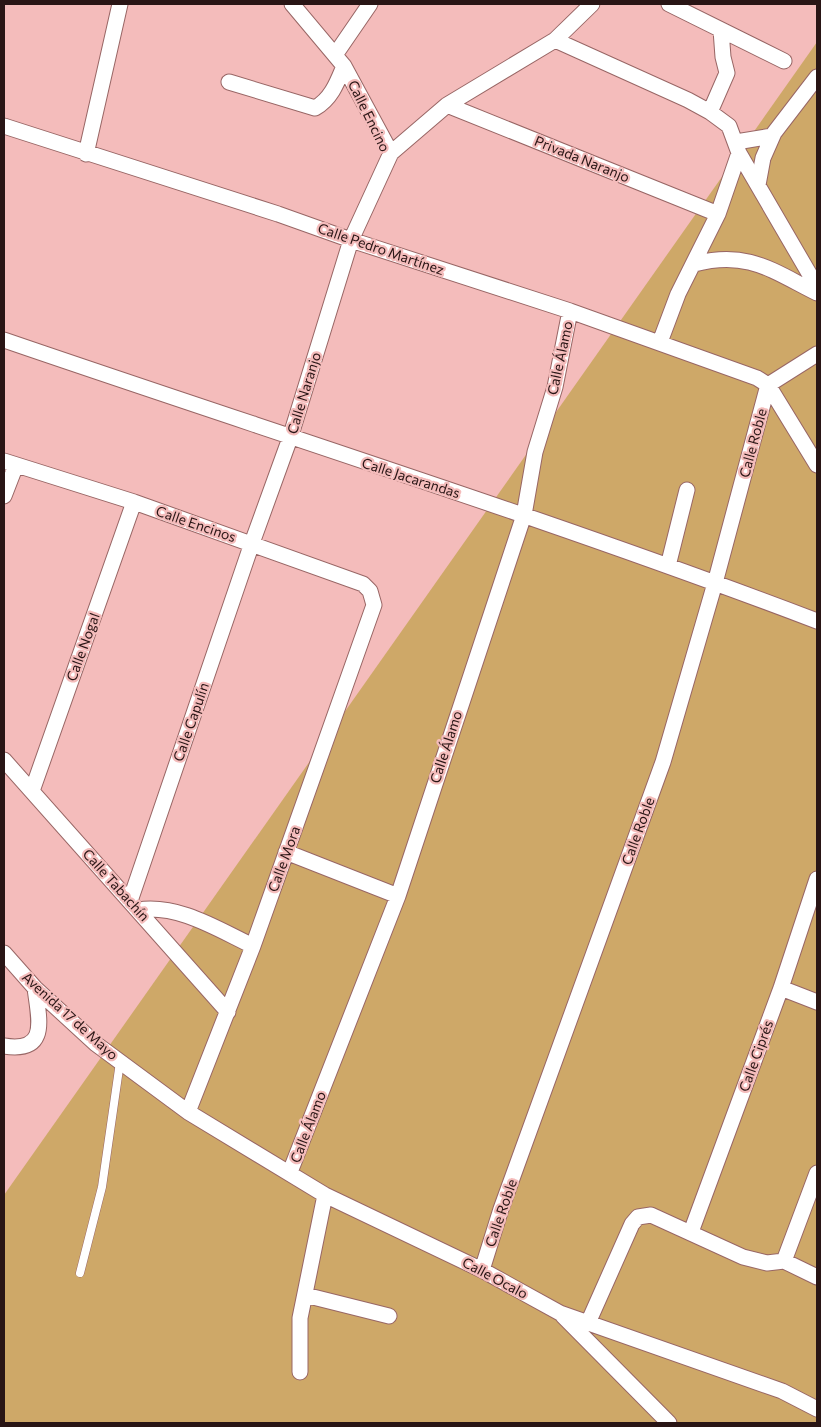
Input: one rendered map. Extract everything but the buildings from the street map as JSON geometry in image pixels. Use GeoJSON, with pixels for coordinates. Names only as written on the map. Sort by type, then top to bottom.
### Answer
{"type":"FeatureCollection","features":[{"type":"Feature","properties":{"kind":"street"},"geometry":{"type":"LineString","coordinates":[[86,154],[120,4]]}},
{"type":"Feature","properties":{"kind":"street","name":"Calle Encino"},"geometry":{"type":"LineString","coordinates":[[292,4],[339,61],[391,153],[351,240]]}},
{"type":"Feature","properties":{"kind":"street"},"geometry":{"type":"LineString","coordinates":[[229,82],[315,108],[325,101],[334,89],[339,61],[370,4]]}},
{"type":"Feature","properties":{"kind":"street"},"geometry":{"type":"LineString","coordinates":[[391,153],[447,105],[555,40],[592,4]]}},
{"type":"Feature","properties":{"kind":"street"},"geometry":{"type":"LineString","coordinates":[[669,4],[784,61]]}},
{"type":"Feature","properties":{"kind":"street"},"geometry":{"type":"LineString","coordinates":[[710,112],[727,73],[723,57],[722,30]]}},
{"type":"Feature","properties":{"kind":"street"},"geometry":{"type":"LineString","coordinates":[[555,40],[710,112],[729,126],[758,185],[817,287]]}},
{"type":"Feature","properties":{"kind":"street"},"geometry":{"type":"LineString","coordinates":[[758,185],[763,158],[772,136],[817,77]]}},
{"type":"Feature","properties":{"kind":"street","name":"Privada Naranjo"},"geometry":{"type":"LineString","coordinates":[[447,105],[718,214]]}},
{"type":"Feature","properties":{"kind":"street","name":"Calle Pedro Martínez"},"geometry":{"type":"LineString","coordinates":[[4,126],[570,311],[660,342],[762,381]]}},
{"type":"Feature","properties":{"kind":"street"},"geometry":{"type":"LineString","coordinates":[[738,147],[772,136]]}},
{"type":"Feature","properties":{"kind":"street"},"geometry":{"type":"LineString","coordinates":[[660,342],[678,294],[718,214],[738,147]]}},
{"type":"Feature","properties":{"kind":"street","name":"Calle Naranjo"},"geometry":{"type":"LineString","coordinates":[[252,543],[290,438],[351,240]]}},
{"type":"Feature","properties":{"kind":"street"},"geometry":{"type":"LineString","coordinates":[[694,264],[716,258],[750,260],[817,294]]}},
{"type":"Feature","properties":{"kind":"street","name":"Calle Álamo"},"geometry":{"type":"LineString","coordinates":[[290,1172],[398,896],[524,515],[535,452],[555,387],[570,311]]}},
{"type":"Feature","properties":{"kind":"street","name":"Calle Jacarandas"},"geometry":{"type":"LineString","coordinates":[[4,340],[290,438],[524,515],[817,620]]}},
{"type":"Feature","properties":{"kind":"street"},"geometry":{"type":"LineString","coordinates":[[817,354],[762,381],[817,465]]}},
{"type":"Feature","properties":{"kind":"street","name":"Calle Roble"},"geometry":{"type":"LineString","coordinates":[[482,1270],[501,1209],[663,762],[715,583],[762,381]]}},
{"type":"Feature","properties":{"kind":"street"},"geometry":{"type":"LineString","coordinates":[[4,496],[10,463]]}},
{"type":"Feature","properties":{"kind":"street","name":"Calle Encinos"},"geometry":{"type":"LineString","coordinates":[[10,463],[134,502],[362,584],[370,591],[374,605]]}},
{"type":"Feature","properties":{"kind":"street"},"geometry":{"type":"LineString","coordinates":[[668,566],[687,490]]}},
{"type":"Feature","properties":{"kind":"street","name":"Calle Nogal"},"geometry":{"type":"LineString","coordinates":[[32,791],[134,502]]}},
{"type":"Feature","properties":{"kind":"street","name":"Calle Capulín"},"geometry":{"type":"LineString","coordinates":[[134,905],[252,543]]}},
{"type":"Feature","properties":{"kind":"street","name":"Calle Mora"},"geometry":{"type":"LineString","coordinates":[[188,1112],[253,946],[374,605]]}},
{"type":"Feature","properties":{"kind":"street","name":"Calle Tabachín"},"geometry":{"type":"LineString","coordinates":[[4,760],[228,1012]]}},
{"type":"Feature","properties":{"kind":"street"},"geometry":{"type":"LineString","coordinates":[[286,852],[398,896]]}},
{"type":"Feature","properties":{"kind":"street","name":"Calle Ciprés"},"geometry":{"type":"LineString","coordinates":[[691,1232],[781,988],[817,879]]}},
{"type":"Feature","properties":{"kind":"street"},"geometry":{"type":"LineString","coordinates":[[134,905],[177,911],[253,946]]}},
{"type":"Feature","properties":{"kind":"street","name":"Avenida 17 de Mayo"},"geometry":{"type":"LineString","coordinates":[[4,953],[35,988],[96,1044],[188,1112]]}},
{"type":"Feature","properties":{"kind":"street"},"geometry":{"type":"LineString","coordinates":[[4,971],[22,974]]}},
{"type":"Feature","properties":{"kind":"street"},"geometry":{"type":"LineString","coordinates":[[4,1046],[28,1047],[37,1039],[39,1030],[35,988]]}},
{"type":"Feature","properties":{"kind":"street"},"geometry":{"type":"LineString","coordinates":[[781,988],[817,1002]]}},
{"type":"Feature","properties":{"kind":"street","name":"Calle Ocalo"},"geometry":{"type":"LineString","coordinates":[[188,1112],[290,1172],[325,1195],[482,1270],[560,1313],[782,1391],[817,1409]]}},
{"type":"Feature","properties":{"kind":"street"},"geometry":{"type":"LineString","coordinates":[[784,1261],[817,1174]]}},
{"type":"Feature","properties":{"kind":"street"},"geometry":{"type":"LineString","coordinates":[[300,1372],[299,1332],[325,1195]]}},
{"type":"Feature","properties":{"kind":"street"},"geometry":{"type":"LineString","coordinates":[[588,1323],[632,1224],[638,1217],[651,1215],[743,1257],[767,1263],[784,1261],[817,1278]]}},
{"type":"Feature","properties":{"kind":"street"},"geometry":{"type":"LineString","coordinates":[[305,1295],[388,1316]]}},
{"type":"Feature","properties":{"kind":"street"},"geometry":{"type":"LineString","coordinates":[[560,1313],[669,1423]]}},
{"type":"Feature","properties":{"kind":"lane"},"geometry":{"type":"LineString","coordinates":[[80,1273],[102,1187],[120,1062]]}},
{"type":"Feature","properties":{"kind":"shaded area"},"geometry":{"type":"Polygon","coordinates":[[[817,42],[817,1423],[4,1423],[4,1195],[817,42]]]}}]}
